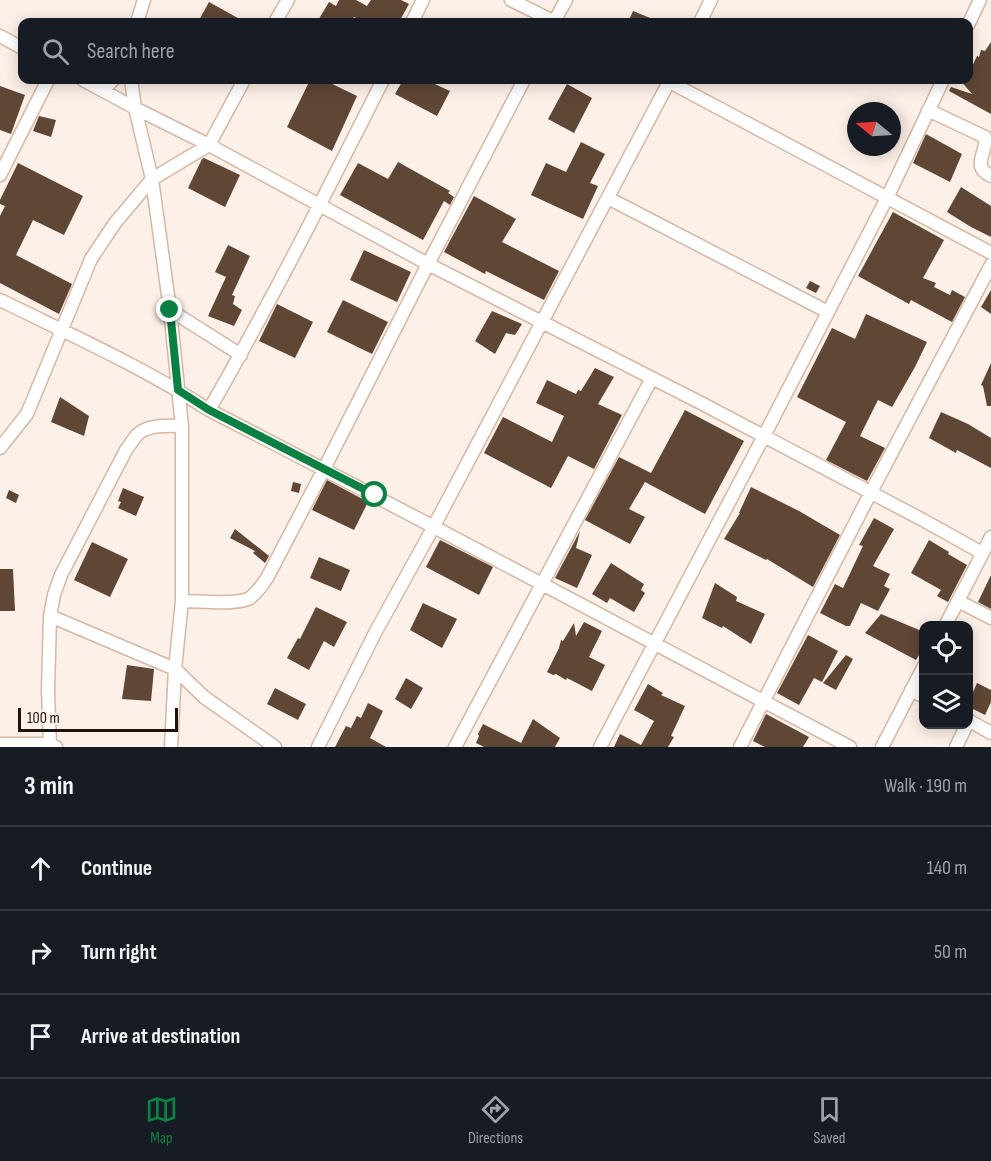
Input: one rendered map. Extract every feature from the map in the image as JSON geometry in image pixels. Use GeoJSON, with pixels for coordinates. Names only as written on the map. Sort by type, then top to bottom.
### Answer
{"type":"FeatureCollection","features":[{"type":"Feature","properties":{"kind":"street"},"geometry":{"type":"LineString","coordinates":[[277,18],[288,0]]}},
{"type":"Feature","properties":{"kind":"street"},"geometry":{"type":"LineString","coordinates":[[414,18],[423,0]]}},
{"type":"Feature","properties":{"kind":"street"},"geometry":{"type":"LineString","coordinates":[[511,0],[546,18]]}},
{"type":"Feature","properties":{"kind":"street"},"geometry":{"type":"LineString","coordinates":[[556,18],[566,0]]}},
{"type":"Feature","properties":{"kind":"street"},"geometry":{"type":"LineString","coordinates":[[702,18],[711,0]]}},
{"type":"Feature","properties":{"kind":"street"},"geometry":{"type":"LineString","coordinates":[[972,18],[980,0]]}},
{"type":"Feature","properties":{"kind":"street"},"geometry":{"type":"LineString","coordinates":[[137,18],[139,1]]}},
{"type":"Feature","properties":{"kind":"street"},"geometry":{"type":"LineString","coordinates":[[0,36],[18,46]]}},
{"type":"Feature","properties":{"kind":"street"},"geometry":{"type":"LineString","coordinates":[[0,175],[46,84]]}},
{"type":"Feature","properties":{"kind":"street"},"geometry":{"type":"LineString","coordinates":[[91,84],[428,264],[764,436],[982,553]]}},
{"type":"Feature","properties":{"kind":"street"},"geometry":{"type":"LineString","coordinates":[[103,90],[109,84]]}},
{"type":"Feature","properties":{"kind":"street"},"geometry":{"type":"LineString","coordinates":[[132,84],[152,179],[170,310],[182,426],[182,601],[175,669],[171,747]]}},
{"type":"Feature","properties":{"kind":"street"},"geometry":{"type":"LineString","coordinates":[[0,448],[27,414],[91,259],[115,223],[152,179],[209,145],[242,84]]}},
{"type":"Feature","properties":{"kind":"street"},"geometry":{"type":"LineString","coordinates":[[209,410],[241,355],[381,84]]}},
{"type":"Feature","properties":{"kind":"street"},"geometry":{"type":"LineString","coordinates":[[182,601],[232,602],[248,599],[267,578],[522,84]]}},
{"type":"Feature","properties":{"kind":"street"},"geometry":{"type":"LineString","coordinates":[[318,747],[375,633],[434,526],[667,84]]}},
{"type":"Feature","properties":{"kind":"street"},"geometry":{"type":"LineString","coordinates":[[676,84],[991,253]]}},
{"type":"Feature","properties":{"kind":"street"},"geometry":{"type":"LineString","coordinates":[[600,747],[887,198],[941,84]]}},
{"type":"Feature","properties":{"kind":"street"},"geometry":{"type":"LineString","coordinates":[[928,110],[985,137],[986,142],[980,163],[985,174],[991,176]]}},
{"type":"Feature","properties":{"kind":"street"},"geometry":{"type":"LineString","coordinates":[[608,198],[828,312]]}},
{"type":"Feature","properties":{"kind":"street"},"geometry":{"type":"LineString","coordinates":[[740,747],[991,265]]}},
{"type":"Feature","properties":{"kind":"street"},"geometry":{"type":"LineString","coordinates":[[0,300],[112,354],[178,390],[209,410],[434,526],[654,645],[850,747]]}},
{"type":"Feature","properties":{"kind":"street"},"geometry":{"type":"LineString","coordinates":[[170,310],[241,355]]}},
{"type":"Feature","properties":{"kind":"street"},"geometry":{"type":"LineString","coordinates":[[455,747],[652,378]]}},
{"type":"Feature","properties":{"kind":"street"},"geometry":{"type":"LineString","coordinates":[[0,744],[52,746],[48,690],[50,616],[61,575],[126,450],[139,433],[159,426],[182,426]]}},
{"type":"Feature","properties":{"kind":"street"},"geometry":{"type":"LineString","coordinates":[[948,621],[991,537]]}},
{"type":"Feature","properties":{"kind":"street"},"geometry":{"type":"LineString","coordinates":[[958,601],[991,618]]}},
{"type":"Feature","properties":{"kind":"street"},"geometry":{"type":"LineString","coordinates":[[50,616],[175,669],[204,697],[274,747]]}},
{"type":"Feature","properties":{"kind":"street"},"geometry":{"type":"LineString","coordinates":[[882,747],[919,675]]}},
{"type":"Feature","properties":{"kind":"street"},"geometry":{"type":"LineString","coordinates":[[911,690],[919,694]]}},
{"type":"Feature","properties":{"kind":"street"},"geometry":{"type":"LineString","coordinates":[[973,724],[991,733]]}},
{"type":"Feature","properties":{"kind":"street"},"geometry":{"type":"LineString","coordinates":[[956,747],[965,729]]}},
{"type":"Feature","properties":{"kind":"building"},"geometry":{"type":"Polygon","coordinates":[[[339,0],[356,0],[367,6],[371,0],[401,0],[409,4],[401,18],[319,18],[329,2],[336,6],[339,0]]]}},
{"type":"Feature","properties":{"kind":"building"},"geometry":{"type":"Polygon","coordinates":[[[209,2],[238,18],[200,18],[209,2]]]}},
{"type":"Feature","properties":{"kind":"building"},"geometry":{"type":"Polygon","coordinates":[[[633,11],[650,18],[630,18],[633,11]]]}},
{"type":"Feature","properties":{"kind":"building"},"geometry":{"type":"Polygon","coordinates":[[[991,42],[991,114],[949,91],[951,87],[972,94],[963,84],[973,84],[973,64],[981,50],[985,51],[991,42]]]}},
{"type":"Feature","properties":{"kind":"building"},"geometry":{"type":"Polygon","coordinates":[[[308,84],[332,84],[357,96],[332,151],[287,127],[308,84]]]}},
{"type":"Feature","properties":{"kind":"building"},"geometry":{"type":"Polygon","coordinates":[[[401,84],[435,84],[450,91],[437,116],[395,94],[401,84]]]}},
{"type":"Feature","properties":{"kind":"building"},"geometry":{"type":"Polygon","coordinates":[[[567,84],[592,98],[574,133],[548,119],[567,84]]]}},
{"type":"Feature","properties":{"kind":"building"},"geometry":{"type":"Polygon","coordinates":[[[0,86],[25,95],[11,134],[0,130],[0,86]]]}},
{"type":"Feature","properties":{"kind":"building"},"geometry":{"type":"Polygon","coordinates":[[[39,116],[56,120],[51,137],[33,131],[39,116]]]}},
{"type":"Feature","properties":{"kind":"building"},"geometry":{"type":"Polygon","coordinates":[[[926,134],[962,154],[950,182],[913,163],[926,134]]]}},
{"type":"Feature","properties":{"kind":"building"},"geometry":{"type":"Polygon","coordinates":[[[581,142],[605,154],[590,183],[598,186],[583,219],[531,195],[546,163],[566,172],[581,142]]]}},
{"type":"Feature","properties":{"kind":"building"},"geometry":{"type":"Polygon","coordinates":[[[204,158],[240,175],[225,207],[188,188],[204,158]]]}},
{"type":"Feature","properties":{"kind":"building"},"geometry":{"type":"Polygon","coordinates":[[[398,162],[450,191],[448,193],[454,197],[450,205],[444,201],[423,240],[340,195],[358,163],[388,179],[398,162]]]}},
{"type":"Feature","properties":{"kind":"building"},"geometry":{"type":"Polygon","coordinates":[[[18,163],[83,196],[64,235],[33,220],[16,255],[72,284],[59,314],[0,283],[0,216],[5,206],[0,204],[0,200],[18,163]]]}},
{"type":"Feature","properties":{"kind":"building"},"geometry":{"type":"Polygon","coordinates":[[[961,187],[991,206],[991,237],[947,212],[961,187]]]}},
{"type":"Feature","properties":{"kind":"building"},"geometry":{"type":"Polygon","coordinates":[[[474,196],[516,219],[502,242],[559,271],[544,300],[486,271],[485,274],[444,252],[474,196]]]}},
{"type":"Feature","properties":{"kind":"building"},"geometry":{"type":"Polygon","coordinates":[[[893,212],[944,240],[923,278],[936,283],[934,287],[950,295],[952,290],[965,297],[952,322],[911,300],[909,304],[858,276],[893,212]]]}},
{"type":"Feature","properties":{"kind":"building"},"geometry":{"type":"Polygon","coordinates":[[[228,245],[250,256],[232,295],[235,296],[233,304],[242,310],[234,326],[208,316],[226,277],[215,272],[228,245]]]}},
{"type":"Feature","properties":{"kind":"building"},"geometry":{"type":"Polygon","coordinates":[[[364,250],[411,272],[397,302],[350,280],[364,250]]]}},
{"type":"Feature","properties":{"kind":"building"},"geometry":{"type":"Polygon","coordinates":[[[810,281],[820,286],[816,293],[806,288],[810,281]]]}},
{"type":"Feature","properties":{"kind":"building"},"geometry":{"type":"Polygon","coordinates":[[[991,290],[991,314],[981,307],[991,290]]]}},
{"type":"Feature","properties":{"kind":"building"},"geometry":{"type":"Polygon","coordinates":[[[343,300],[388,322],[372,354],[327,332],[343,300]]]}},
{"type":"Feature","properties":{"kind":"building"},"geometry":{"type":"Polygon","coordinates":[[[277,304],[313,322],[295,358],[259,341],[277,304]]]}},
{"type":"Feature","properties":{"kind":"building"},"geometry":{"type":"Polygon","coordinates":[[[492,311],[522,324],[515,335],[506,333],[495,354],[475,341],[492,311]]]}},
{"type":"Feature","properties":{"kind":"building"},"geometry":{"type":"Polygon","coordinates":[[[866,314],[927,342],[892,407],[878,400],[860,436],[885,448],[867,481],[826,460],[846,422],[797,397],[832,328],[855,339],[866,314]]]}},
{"type":"Feature","properties":{"kind":"building"},"geometry":{"type":"Polygon","coordinates":[[[991,363],[991,406],[987,406],[981,385],[991,363]]]}},
{"type":"Feature","properties":{"kind":"building"},"geometry":{"type":"Polygon","coordinates":[[[595,368],[614,377],[598,404],[622,415],[594,469],[568,456],[551,488],[484,453],[503,417],[552,442],[564,416],[536,403],[547,380],[576,394],[578,390],[581,391],[595,368]]]}},
{"type":"Feature","properties":{"kind":"building"},"geometry":{"type":"Polygon","coordinates":[[[60,397],[89,416],[84,436],[51,422],[60,397]]]}},
{"type":"Feature","properties":{"kind":"building"},"geometry":{"type":"Polygon","coordinates":[[[685,410],[744,441],[705,514],[645,482],[629,509],[645,517],[630,544],[585,520],[619,457],[651,473],[685,410]]]}},
{"type":"Feature","properties":{"kind":"building"},"geometry":{"type":"Polygon","coordinates":[[[941,412],[968,424],[991,438],[991,468],[929,438],[941,412]]]}},
{"type":"Feature","properties":{"kind":"building"},"geometry":{"type":"Polygon","coordinates":[[[327,480],[368,502],[354,530],[312,510],[327,480]]]}},
{"type":"Feature","properties":{"kind":"building"},"geometry":{"type":"Polygon","coordinates":[[[293,482],[301,484],[299,493],[291,491],[293,482]]]}},
{"type":"Feature","properties":{"kind":"building"},"geometry":{"type":"Polygon","coordinates":[[[751,487],[840,535],[813,587],[767,559],[724,539],[740,513],[751,487]]]}},
{"type":"Feature","properties":{"kind":"building"},"geometry":{"type":"Polygon","coordinates":[[[123,488],[144,497],[136,516],[118,508],[123,488]]]}},
{"type":"Feature","properties":{"kind":"building"},"geometry":{"type":"Polygon","coordinates":[[[9,490],[19,495],[16,503],[6,498],[9,490]]]}},
{"type":"Feature","properties":{"kind":"building"},"geometry":{"type":"Polygon","coordinates":[[[874,518],[894,529],[873,566],[890,574],[884,586],[890,589],[878,611],[861,603],[850,626],[846,626],[820,613],[835,584],[843,588],[863,546],[859,545],[874,518]]]}},
{"type":"Feature","properties":{"kind":"building"},"geometry":{"type":"Polygon","coordinates":[[[235,529],[269,556],[265,563],[253,553],[255,551],[230,538],[235,529]]]}},
{"type":"Feature","properties":{"kind":"building"},"geometry":{"type":"Polygon","coordinates":[[[580,531],[576,548],[592,555],[577,588],[555,578],[580,531]]]}},
{"type":"Feature","properties":{"kind":"building"},"geometry":{"type":"Polygon","coordinates":[[[440,540],[493,567],[479,595],[426,567],[440,540]]]}},
{"type":"Feature","properties":{"kind":"building"},"geometry":{"type":"Polygon","coordinates":[[[929,540],[967,565],[948,602],[937,596],[941,590],[911,573],[929,540]]]}},
{"type":"Feature","properties":{"kind":"building"},"geometry":{"type":"Polygon","coordinates":[[[92,542],[128,559],[110,597],[74,580],[92,542]]]}},
{"type":"Feature","properties":{"kind":"building"},"geometry":{"type":"Polygon","coordinates":[[[319,557],[350,570],[341,591],[310,578],[319,557]]]}},
{"type":"Feature","properties":{"kind":"building"},"geometry":{"type":"Polygon","coordinates":[[[611,563],[644,584],[641,590],[645,593],[634,612],[610,598],[607,603],[592,594],[611,563]]]}},
{"type":"Feature","properties":{"kind":"building"},"geometry":{"type":"Polygon","coordinates":[[[0,569],[13,569],[15,611],[0,611],[0,569]]]}},
{"type":"Feature","properties":{"kind":"building"},"geometry":{"type":"Polygon","coordinates":[[[991,575],[991,609],[978,602],[991,575]]]}},
{"type":"Feature","properties":{"kind":"building"},"geometry":{"type":"Polygon","coordinates":[[[715,583],[737,597],[736,601],[765,614],[751,644],[723,626],[722,628],[702,618],[715,583]]]}},
{"type":"Feature","properties":{"kind":"building"},"geometry":{"type":"Polygon","coordinates":[[[423,603],[457,619],[442,648],[410,630],[423,603]]]}},
{"type":"Feature","properties":{"kind":"building"},"geometry":{"type":"Polygon","coordinates":[[[316,607],[347,622],[334,647],[324,641],[309,670],[287,658],[298,638],[300,639],[316,607]]]}},
{"type":"Feature","properties":{"kind":"building"},"geometry":{"type":"Polygon","coordinates":[[[881,614],[919,630],[919,655],[916,660],[865,633],[881,614]]]}},
{"type":"Feature","properties":{"kind":"building"},"geometry":{"type":"Polygon","coordinates":[[[584,622],[602,631],[589,657],[605,665],[592,691],[567,678],[566,680],[547,672],[561,640],[563,641],[574,623],[576,636],[584,622]]]}},
{"type":"Feature","properties":{"kind":"building"},"geometry":{"type":"Polygon","coordinates":[[[808,635],[838,651],[822,682],[814,678],[799,705],[777,693],[808,635]]]}},
{"type":"Feature","properties":{"kind":"building"},"geometry":{"type":"Polygon","coordinates":[[[846,655],[853,659],[836,690],[823,683],[846,655]]]}},
{"type":"Feature","properties":{"kind":"building"},"geometry":{"type":"Polygon","coordinates":[[[127,665],[154,669],[151,701],[122,699],[127,665]]]}},
{"type":"Feature","properties":{"kind":"building"},"geometry":{"type":"Polygon","coordinates":[[[406,678],[423,688],[411,709],[395,699],[406,678]]]}},
{"type":"Feature","properties":{"kind":"building"},"geometry":{"type":"Polygon","coordinates":[[[977,683],[991,690],[991,702],[985,715],[973,709],[973,692],[977,683]]]}},
{"type":"Feature","properties":{"kind":"building"},"geometry":{"type":"Polygon","coordinates":[[[648,684],[663,693],[661,695],[685,706],[671,736],[674,737],[668,747],[614,747],[620,734],[641,745],[654,721],[634,710],[648,684]]]}},
{"type":"Feature","properties":{"kind":"building"},"geometry":{"type":"Polygon","coordinates":[[[275,688],[306,704],[298,720],[267,704],[275,688]]]}},
{"type":"Feature","properties":{"kind":"building"},"geometry":{"type":"Polygon","coordinates":[[[368,703],[383,711],[370,738],[386,747],[335,747],[346,726],[351,728],[357,716],[361,718],[368,703]]]}},
{"type":"Feature","properties":{"kind":"building"},"geometry":{"type":"Polygon","coordinates":[[[766,714],[809,737],[803,747],[765,747],[753,741],[766,714]]]}},
{"type":"Feature","properties":{"kind":"building"},"geometry":{"type":"Polygon","coordinates":[[[533,719],[560,738],[555,747],[484,747],[476,743],[483,724],[521,743],[533,719]]]}},
{"type":"Feature","properties":{"kind":"route"},"geometry":{"type":"LineString","coordinates":[[170,310],[178,390],[209,410],[375,495]]}}]}
